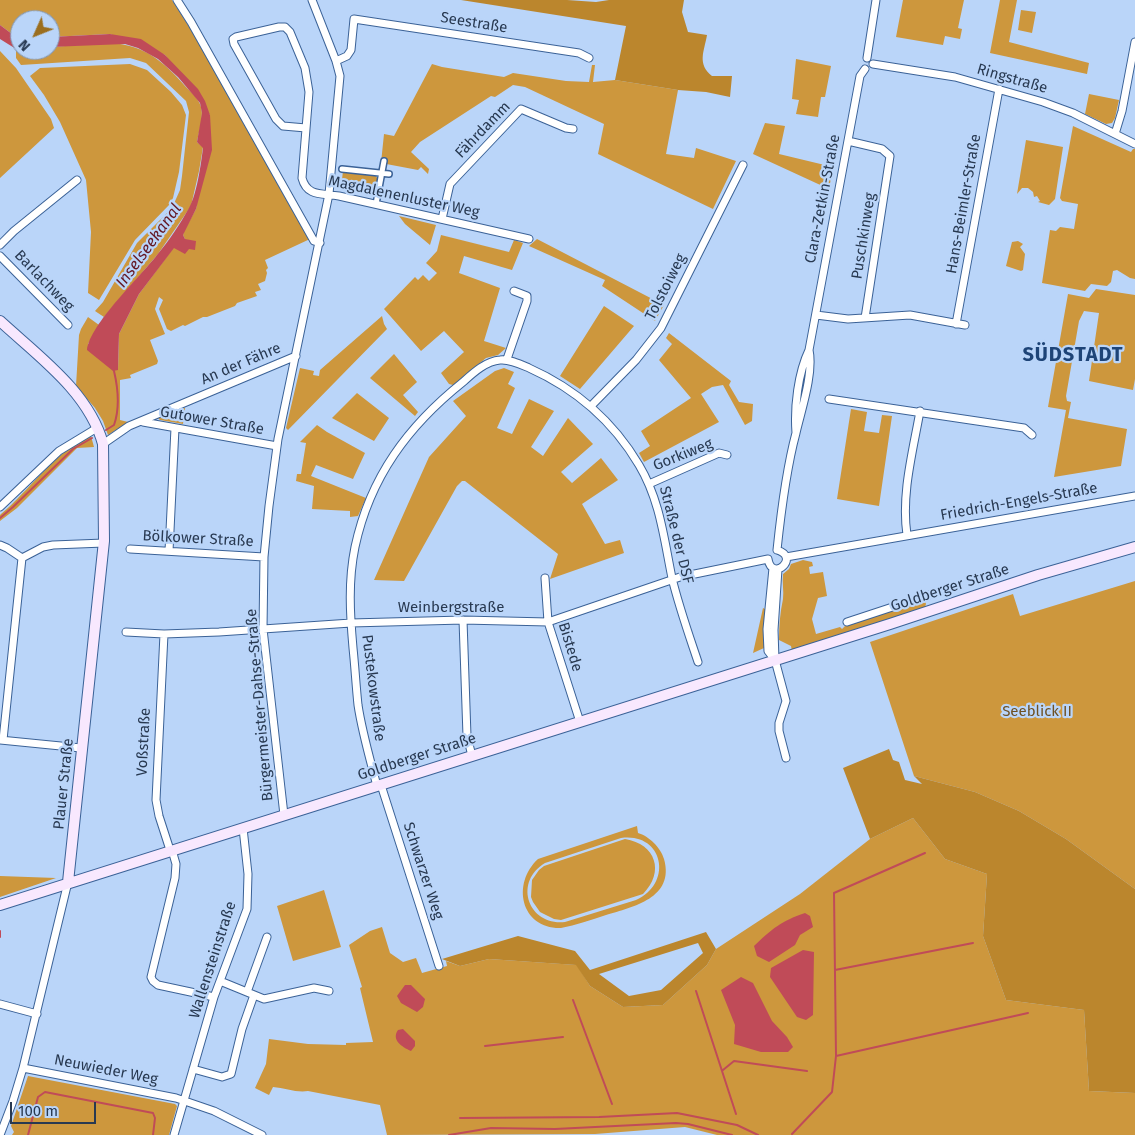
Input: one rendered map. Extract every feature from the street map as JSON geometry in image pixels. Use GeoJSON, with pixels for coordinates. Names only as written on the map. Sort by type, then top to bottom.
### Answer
{"type":"FeatureCollection","features":[{"type":"Feature","properties":{"kind":"main road","name":"Plauer Straße"},"geometry":{"type":"LineString","coordinates":[[0,321],[63,379],[86,407],[103,444],[104,543],[68,882]]}},
{"type":"Feature","properties":{"kind":"main road","name":"Goldberger Straße"},"geometry":{"type":"LineString","coordinates":[[0,905],[1038,575],[1135,547]]}},
{"type":"Feature","properties":{"kind":"street"},"geometry":{"type":"LineString","coordinates":[[177,0],[314,241],[320,243]]}},
{"type":"Feature","properties":{"kind":"street","name":"An der Fähre"},"geometry":{"type":"LineString","coordinates":[[103,444],[129,426],[296,356],[329,194],[340,76],[312,0]]}},
{"type":"Feature","properties":{"kind":"street","name":"Clara-Zetkin-Straße"},"geometry":{"type":"LineString","coordinates":[[777,550],[782,507],[808,378],[809,350],[860,76],[865,69],[862,63],[867,58],[876,0]]}},
{"type":"Feature","properties":{"kind":"street","name":"Seestraße"},"geometry":{"type":"LineString","coordinates":[[336,61],[347,56],[351,50],[354,19],[579,53],[589,58]]}},
{"type":"Feature","properties":{"kind":"street","name":"Magdalenenluster Weg"},"geometry":{"type":"LineString","coordinates":[[306,128],[283,126],[276,119],[234,44],[233,40],[236,37],[279,27],[285,27],[290,32],[308,80],[309,92],[306,128],[302,168],[304,187],[311,193],[329,194],[376,204],[529,240]]}},
{"type":"Feature","properties":{"kind":"street"},"geometry":{"type":"LineString","coordinates":[[1115,134],[1122,111],[1135,42]]}},
{"type":"Feature","properties":{"kind":"street"},"geometry":{"type":"LineString","coordinates":[[865,69],[872,68],[873,64],[867,58]]}},
{"type":"Feature","properties":{"kind":"street","name":"Ringstraße"},"geometry":{"type":"LineString","coordinates":[[873,64],[955,77],[1043,102],[1073,113],[1135,144]]}},
{"type":"Feature","properties":{"kind":"street","name":"Hans-Beimler-Straße"},"geometry":{"type":"LineString","coordinates":[[956,324],[999,89]]}},
{"type":"Feature","properties":{"kind":"street","name":"Fährdamm"},"geometry":{"type":"LineString","coordinates":[[442,219],[450,184],[521,109],[566,128],[573,129]]}},
{"type":"Feature","properties":{"kind":"street","name":"Puschkinweg"},"geometry":{"type":"LineString","coordinates":[[848,141],[882,149],[890,156],[865,318]]}},
{"type":"Feature","properties":{"kind":"street"},"geometry":{"type":"LineString","coordinates":[[376,204],[384,161]]}},
{"type":"Feature","properties":{"kind":"street","name":"Tolstoiweg"},"geometry":{"type":"LineString","coordinates":[[591,406],[636,360],[661,328],[743,165]]}},
{"type":"Feature","properties":{"kind":"street"},"geometry":{"type":"LineString","coordinates":[[342,169],[388,174]]}},
{"type":"Feature","properties":{"kind":"street"},"geometry":{"type":"LineString","coordinates":[[0,245],[14,231],[77,180]]}},
{"type":"Feature","properties":{"kind":"street","name":"Barlachweg"},"geometry":{"type":"LineString","coordinates":[[0,256],[68,325]]}},
{"type":"Feature","properties":{"kind":"street"},"geometry":{"type":"LineString","coordinates":[[351,623],[351,577],[355,547],[371,498],[390,461],[410,432],[437,403],[489,362],[507,359],[527,302],[527,296],[514,291]]}},
{"type":"Feature","properties":{"kind":"street"},"geometry":{"type":"LineString","coordinates":[[816,315],[830,318],[865,318],[910,315],[965,325]]}},
{"type":"Feature","properties":{"kind":"street","name":"Bürgermeister-Dahse-Straße"},"geometry":{"type":"LineString","coordinates":[[284,815],[263,629],[264,557],[277,446],[296,356]]}},
{"type":"Feature","properties":{"kind":"street","name":"Straße der DSF"},"geometry":{"type":"LineString","coordinates":[[507,359],[558,383],[591,406],[604,418],[630,450],[649,484],[663,530],[673,579],[698,662]]}},
{"type":"Feature","properties":{"kind":"street"},"geometry":{"type":"LineString","coordinates":[[829,398],[1024,428],[1032,435]]}},
{"type":"Feature","properties":{"kind":"street"},"geometry":{"type":"LineString","coordinates":[[907,535],[905,520],[906,502],[920,411]]}},
{"type":"Feature","properties":{"kind":"street","name":"Gutower Straße"},"geometry":{"type":"LineString","coordinates":[[142,422],[277,446]]}},
{"type":"Feature","properties":{"kind":"street"},"geometry":{"type":"LineString","coordinates":[[0,507],[59,451],[97,428]]}},
{"type":"Feature","properties":{"kind":"street"},"geometry":{"type":"LineString","coordinates":[[169,551],[175,428]]}},
{"type":"Feature","properties":{"kind":"street","name":"Gorkiweg"},"geometry":{"type":"LineString","coordinates":[[649,484],[718,453],[727,455]]}},
{"type":"Feature","properties":{"kind":"street","name":"Friedrich-Engels-Straße"},"geometry":{"type":"LineString","coordinates":[[786,557],[1133,497]]}},
{"type":"Feature","properties":{"kind":"street"},"geometry":{"type":"LineString","coordinates":[[22,558],[43,547],[53,545],[104,543]]}},
{"type":"Feature","properties":{"kind":"street"},"geometry":{"type":"LineString","coordinates":[[0,545],[22,558]]}},
{"type":"Feature","properties":{"kind":"street","name":"Bölkower Straße"},"geometry":{"type":"LineString","coordinates":[[130,549],[264,557]]}},
{"type":"Feature","properties":{"kind":"street"},"geometry":{"type":"LineString","coordinates":[[777,550],[786,557],[785,564],[776,568],[769,563],[768,558],[771,553],[777,550]]}},
{"type":"Feature","properties":{"kind":"street"},"geometry":{"type":"LineString","coordinates":[[22,558],[2,740],[81,748]]}},
{"type":"Feature","properties":{"kind":"street","name":"Weinbergstraße"},"geometry":{"type":"LineString","coordinates":[[126,632],[164,634],[351,623],[464,620],[548,622],[673,579],[768,558]]}},
{"type":"Feature","properties":{"kind":"street"},"geometry":{"type":"LineString","coordinates":[[776,568],[775,660],[786,701],[778,731],[786,758]]}},
{"type":"Feature","properties":{"kind":"street","name":"Bistede"},"geometry":{"type":"LineString","coordinates":[[545,578],[548,622],[580,722]]}},
{"type":"Feature","properties":{"kind":"street","name":"Goldberger Straße"},"geometry":{"type":"LineString","coordinates":[[847,622],[932,594]]}},
{"type":"Feature","properties":{"kind":"street"},"geometry":{"type":"LineString","coordinates":[[464,620],[467,736],[472,756]]}},
{"type":"Feature","properties":{"kind":"street","name":"Pustekowstraße"},"geometry":{"type":"LineString","coordinates":[[351,623],[358,705],[366,746],[379,785]]}},
{"type":"Feature","properties":{"kind":"street","name":"Voßstraße"},"geometry":{"type":"LineString","coordinates":[[164,634],[156,800],[159,816],[176,864],[175,878],[151,977],[158,985],[214,997]]}},
{"type":"Feature","properties":{"kind":"street","name":"Schwarzer Weg"},"geometry":{"type":"LineString","coordinates":[[379,785],[439,966]]}},
{"type":"Feature","properties":{"kind":"street","name":"Wallensteinstraße"},"geometry":{"type":"LineString","coordinates":[[174,1135],[214,997],[247,909],[248,874],[243,828]]}},
{"type":"Feature","properties":{"kind":"street","name":"Plauer Straße"},"geometry":{"type":"LineString","coordinates":[[0,1135],[14,1101],[23,1068],[68,882]]}},
{"type":"Feature","properties":{"kind":"street"},"geometry":{"type":"LineString","coordinates":[[193,1069],[222,1077],[231,1074],[267,937]]}},
{"type":"Feature","properties":{"kind":"street"},"geometry":{"type":"LineString","coordinates":[[220,981],[264,999],[314,988],[329,991]]}},
{"type":"Feature","properties":{"kind":"street"},"geometry":{"type":"LineString","coordinates":[[0,1004],[37,1014]]}},
{"type":"Feature","properties":{"kind":"street","name":"Neuwieder Weg"},"geometry":{"type":"LineString","coordinates":[[23,1068],[184,1100],[214,1111],[262,1135]]}},
{"type":"Feature","properties":{"kind":"green space"},"geometry":{"type":"Polygon","coordinates":[[[0,0],[172,0],[197,39],[310,239],[265,260],[268,268],[266,270],[267,273],[265,281],[258,284],[261,290],[255,292],[257,296],[185,326],[183,325],[171,331],[167,329],[159,309],[163,300],[159,297],[155,309],[165,334],[150,340],[158,361],[157,364],[130,375],[131,378],[120,380],[120,420],[128,422],[108,435],[103,421],[95,408],[76,386],[79,335],[88,317],[99,325],[88,344],[118,370],[119,334],[139,294],[174,247],[185,239],[184,231],[196,209],[210,115],[165,55],[110,34],[60,36],[60,10],[10,10],[10,32],[0,25],[0,0]]]}},
{"type":"Feature","properties":{"kind":"green space"},"geometry":{"type":"Polygon","coordinates":[[[903,0],[964,0],[958,28],[962,29],[960,39],[945,36],[943,45],[896,37],[903,0]]]}},
{"type":"Feature","properties":{"kind":"green space"},"geometry":{"type":"Polygon","coordinates":[[[1000,0],[1017,0],[1009,42],[1089,63],[1087,74],[990,53],[1000,0]]]}},
{"type":"Feature","properties":{"kind":"green space"},"geometry":{"type":"Polygon","coordinates":[[[1021,10],[1036,12],[1032,33],[1018,30],[1021,10]]]}},
{"type":"Feature","properties":{"kind":"green space"},"geometry":{"type":"Polygon","coordinates":[[[111,43],[123,44],[144,51],[169,69],[199,101],[201,108],[202,118],[197,142],[203,147],[191,206],[158,254],[104,317],[95,311],[103,302],[137,243],[172,208],[180,190],[189,112],[186,101],[146,63],[130,58],[21,65],[17,60],[60,60],[60,46],[111,43]]]}},
{"type":"Feature","properties":{"kind":"green space"},"geometry":{"type":"Polygon","coordinates":[[[0,51],[16,68],[51,119],[54,128],[0,178],[0,51]]]}},
{"type":"Feature","properties":{"kind":"green space"},"geometry":{"type":"Polygon","coordinates":[[[796,59],[831,66],[825,97],[821,97],[818,117],[796,114],[799,100],[792,99],[796,59]]]}},
{"type":"Feature","properties":{"kind":"green space"},"geometry":{"type":"Polygon","coordinates":[[[130,64],[147,70],[182,105],[186,115],[179,172],[173,198],[169,205],[135,240],[99,300],[88,293],[91,232],[86,180],[60,122],[30,76],[40,68],[130,64]]]}},
{"type":"Feature","properties":{"kind":"green space"},"geometry":{"type":"Polygon","coordinates":[[[432,64],[504,77],[513,73],[566,81],[589,82],[592,65],[595,65],[593,82],[615,80],[678,90],[666,154],[694,158],[696,148],[736,161],[713,209],[598,154],[604,124],[525,87],[513,85],[495,97],[491,96],[420,142],[411,152],[429,169],[428,174],[421,167],[418,170],[381,163],[384,134],[394,136],[432,64]]]}},
{"type":"Feature","properties":{"kind":"green space"},"geometry":{"type":"Polygon","coordinates":[[[1089,94],[1119,100],[1112,123],[1106,124],[1085,114],[1089,94]]]}},
{"type":"Feature","properties":{"kind":"green space"},"geometry":{"type":"Polygon","coordinates":[[[765,123],[785,126],[779,154],[833,167],[829,189],[753,154],[765,123]]]}},
{"type":"Feature","properties":{"kind":"green space"},"geometry":{"type":"Polygon","coordinates":[[[1073,126],[1131,152],[1135,149],[1135,279],[1117,270],[1113,271],[1111,282],[1107,286],[1091,284],[1085,291],[1042,283],[1050,230],[1056,231],[1060,227],[1074,229],[1078,204],[1062,201],[1060,198],[1073,126]]]}},
{"type":"Feature","properties":{"kind":"green space"},"geometry":{"type":"Polygon","coordinates":[[[1026,140],[1063,147],[1055,199],[1049,205],[1038,202],[1040,201],[1037,196],[1034,197],[1033,192],[1028,188],[1022,188],[1017,194],[1026,140]]]}},
{"type":"Feature","properties":{"kind":"green space"},"geometry":{"type":"Polygon","coordinates":[[[343,171],[375,175],[378,179],[375,194],[341,188],[343,171]]]}},
{"type":"Feature","properties":{"kind":"green space"},"geometry":{"type":"Polygon","coordinates":[[[399,216],[436,225],[430,245],[405,224],[399,216]]]}},
{"type":"Feature","properties":{"kind":"green space"},"geometry":{"type":"Polygon","coordinates":[[[441,235],[509,252],[514,240],[523,243],[512,270],[464,256],[459,273],[500,288],[484,341],[506,348],[498,355],[486,358],[453,385],[449,384],[441,373],[464,352],[444,331],[421,351],[384,309],[415,277],[418,280],[423,275],[429,281],[437,273],[426,263],[437,251],[441,235]]]}},
{"type":"Feature","properties":{"kind":"green space"},"geometry":{"type":"Polygon","coordinates":[[[537,239],[664,305],[655,321],[602,286],[605,280],[529,246],[537,239]]]}},
{"type":"Feature","properties":{"kind":"green space"},"geometry":{"type":"Polygon","coordinates":[[[1018,241],[1023,244],[1020,247],[1025,254],[1023,270],[1021,271],[1006,266],[1012,242],[1018,241]]]}},
{"type":"Feature","properties":{"kind":"green space"},"geometry":{"type":"Polygon","coordinates":[[[1096,289],[1135,295],[1135,379],[1133,390],[1089,381],[1099,313],[1084,311],[1079,321],[1066,396],[1067,401],[1071,402],[1068,418],[1127,429],[1121,466],[1054,477],[1066,410],[1048,407],[1068,294],[1089,298],[1096,289]]]}},
{"type":"Feature","properties":{"kind":"green space"},"geometry":{"type":"Polygon","coordinates":[[[604,306],[634,326],[580,389],[560,376],[604,306]]]}},
{"type":"Feature","properties":{"kind":"green space"},"geometry":{"type":"Polygon","coordinates":[[[382,316],[387,329],[288,430],[286,428],[300,368],[314,371],[313,375],[319,376],[320,370],[382,316]]]}},
{"type":"Feature","properties":{"kind":"green space"},"geometry":{"type":"Polygon","coordinates":[[[669,333],[731,381],[729,385],[739,402],[753,404],[752,421],[745,425],[723,385],[712,387],[701,394],[719,422],[644,462],[639,453],[650,446],[641,431],[691,398],[659,360],[672,344],[666,338],[669,333]]]}},
{"type":"Feature","properties":{"kind":"green space"},"geometry":{"type":"Polygon","coordinates":[[[394,354],[417,382],[403,395],[418,412],[415,416],[370,378],[394,354]]]}},
{"type":"Feature","properties":{"kind":"green space"},"geometry":{"type":"Polygon","coordinates":[[[504,368],[514,372],[508,384],[515,388],[497,428],[512,434],[529,399],[554,411],[531,447],[543,456],[568,418],[593,444],[561,472],[572,483],[601,458],[618,480],[582,504],[605,544],[620,540],[624,553],[550,579],[558,554],[465,481],[462,481],[457,486],[404,581],[374,580],[429,457],[466,416],[453,401],[495,371],[504,368]]]}},
{"type":"Feature","properties":{"kind":"green space"},"geometry":{"type":"Polygon","coordinates":[[[357,393],[389,418],[374,441],[332,418],[357,393]]]}},
{"type":"Feature","properties":{"kind":"green space"},"geometry":{"type":"Polygon","coordinates":[[[180,407],[185,408],[183,424],[160,420],[157,417],[180,407]]]}},
{"type":"Feature","properties":{"kind":"green space"},"geometry":{"type":"Polygon","coordinates":[[[851,409],[867,412],[864,431],[879,433],[882,415],[892,416],[879,506],[837,499],[851,409]]]}},
{"type":"Feature","properties":{"kind":"green space"},"geometry":{"type":"Polygon","coordinates":[[[317,425],[365,453],[353,479],[316,465],[311,476],[366,498],[358,516],[350,517],[350,511],[312,509],[314,486],[296,481],[297,474],[301,474],[306,443],[300,442],[317,425]]]}},
{"type":"Feature","properties":{"kind":"green space"},"geometry":{"type":"Polygon","coordinates":[[[91,436],[94,447],[77,448],[17,508],[0,521],[0,515],[57,458],[81,440],[91,436]]]}},
{"type":"Feature","properties":{"kind":"green space"},"geometry":{"type":"Polygon","coordinates":[[[803,560],[812,562],[813,566],[809,567],[810,574],[823,572],[827,596],[818,598],[812,619],[816,634],[840,627],[842,629],[847,624],[922,600],[925,601],[925,607],[792,651],[791,646],[779,640],[783,574],[789,569],[791,564],[803,560]]]}},
{"type":"Feature","properties":{"kind":"green space","name":"Seeblick II"},"geometry":{"type":"Polygon","coordinates":[[[1135,581],[1135,889],[1066,839],[1019,811],[975,792],[914,776],[870,642],[1013,594],[1020,616],[1135,581]]]}},
{"type":"Feature","properties":{"kind":"green space"},"geometry":{"type":"Polygon","coordinates":[[[763,608],[767,610],[764,621],[764,648],[753,653],[763,608]]]}},
{"type":"Feature","properties":{"kind":"green space"},"geometry":{"type":"Polygon","coordinates":[[[913,818],[945,859],[987,874],[983,936],[1006,1000],[1084,1010],[1089,1091],[1135,1093],[1135,1135],[717,1135],[685,1127],[595,1134],[387,1135],[380,1105],[308,1091],[273,1087],[269,1095],[255,1088],[266,1064],[269,1039],[308,1044],[346,1045],[346,1043],[373,1042],[360,988],[362,987],[349,945],[370,931],[382,927],[390,953],[403,962],[416,958],[422,973],[447,966],[446,961],[460,966],[489,959],[577,965],[590,986],[623,1007],[663,1005],[707,965],[716,949],[800,894],[870,839],[913,818]]]}},
{"type":"Feature","properties":{"kind":"green space"},"geometry":{"type":"Polygon","coordinates":[[[637,826],[638,833],[650,840],[660,851],[664,859],[666,872],[658,892],[649,899],[628,908],[561,928],[547,926],[537,921],[529,913],[524,903],[525,880],[530,869],[538,859],[637,826]],[[621,838],[545,863],[535,871],[529,881],[529,901],[534,910],[542,917],[552,921],[565,922],[636,900],[648,892],[656,882],[659,860],[654,850],[646,843],[635,838],[621,838]]]}},
{"type":"Feature","properties":{"kind":"green space"},"geometry":{"type":"Polygon","coordinates":[[[625,839],[636,842],[644,847],[654,860],[654,877],[650,886],[643,894],[561,920],[554,919],[540,912],[531,897],[532,880],[539,870],[544,866],[625,839]]]}},
{"type":"Feature","properties":{"kind":"green space"},"geometry":{"type":"Polygon","coordinates":[[[0,876],[56,878],[0,897],[0,876]]]}},
{"type":"Feature","properties":{"kind":"green space"},"geometry":{"type":"Polygon","coordinates":[[[324,890],[341,947],[293,961],[277,906],[324,890]]]}},
{"type":"Feature","properties":{"kind":"green space"},"geometry":{"type":"Polygon","coordinates":[[[28,1076],[175,1104],[177,1106],[169,1135],[12,1135],[14,1132],[11,1126],[28,1076]]]}},
{"type":"Feature","properties":{"kind":"shaded area"},"geometry":{"type":"Polygon","coordinates":[[[461,0],[567,0],[596,2],[609,0],[684,0],[682,12],[688,32],[707,35],[703,52],[704,67],[712,76],[732,76],[730,97],[615,80],[626,26],[461,0]]]}},
{"type":"Feature","properties":{"kind":"shaded area"},"geometry":{"type":"Polygon","coordinates":[[[0,25],[10,32],[10,45],[0,39],[0,25]]]}},
{"type":"Feature","properties":{"kind":"shaded area"},"geometry":{"type":"Polygon","coordinates":[[[110,34],[141,39],[165,55],[198,89],[210,115],[212,150],[196,209],[183,235],[185,239],[196,241],[195,250],[189,249],[185,254],[174,248],[139,294],[119,334],[118,370],[113,371],[87,350],[90,339],[106,314],[161,250],[192,202],[203,148],[197,142],[202,113],[200,103],[178,77],[158,59],[138,48],[125,44],[60,47],[60,36],[110,34]]]}},
{"type":"Feature","properties":{"kind":"shaded area"},"geometry":{"type":"Polygon","coordinates":[[[889,749],[893,760],[899,762],[905,780],[922,784],[914,776],[975,792],[1019,811],[1066,839],[1135,889],[1135,1093],[1089,1091],[1084,1010],[1006,1000],[983,936],[987,874],[945,859],[913,818],[870,839],[843,768],[889,749]]]}},
{"type":"Feature","properties":{"kind":"shaded area"},"geometry":{"type":"Polygon","coordinates":[[[805,913],[810,916],[813,927],[800,935],[795,945],[769,962],[757,956],[754,946],[766,935],[783,922],[805,913]]]}},
{"type":"Feature","properties":{"kind":"shaded area"},"geometry":{"type":"Polygon","coordinates":[[[706,932],[716,949],[707,965],[663,1005],[623,1007],[590,986],[576,965],[489,959],[460,966],[442,959],[518,936],[575,951],[590,970],[706,932]],[[698,943],[599,974],[629,996],[661,990],[703,953],[698,943]]]}},
{"type":"Feature","properties":{"kind":"shaded area"},"geometry":{"type":"Polygon","coordinates":[[[803,950],[814,952],[813,1015],[806,1020],[797,1017],[770,977],[771,968],[803,950]]]}},
{"type":"Feature","properties":{"kind":"shaded area"},"geometry":{"type":"Polygon","coordinates":[[[741,977],[753,983],[772,1021],[787,1037],[793,1047],[788,1052],[761,1052],[734,1044],[735,1025],[721,990],[741,977]]]}},
{"type":"Feature","properties":{"kind":"shaded area"},"geometry":{"type":"Polygon","coordinates":[[[405,985],[411,985],[425,999],[423,1007],[417,1012],[401,1003],[397,996],[405,985]]]}},
{"type":"Feature","properties":{"kind":"shaded area"},"geometry":{"type":"Polygon","coordinates":[[[403,1029],[415,1041],[415,1046],[411,1051],[398,1043],[396,1034],[398,1030],[403,1029]]]}},
{"type":"Feature","properties":{"kind":"waterway"},"geometry":{"type":"LineString","coordinates":[[106,430],[114,425],[118,405],[114,371]]}},
{"type":"Feature","properties":{"kind":"waterway"},"geometry":{"type":"LineString","coordinates":[[0,518],[73,449],[92,438]]}},
{"type":"Feature","properties":{"kind":"waterway"},"geometry":{"type":"LineString","coordinates":[[792,1134],[832,1092],[836,1056],[834,893],[925,853]]}},
{"type":"Feature","properties":{"kind":"waterway"},"geometry":{"type":"LineString","coordinates":[[0,931],[0,937]]}},
{"type":"Feature","properties":{"kind":"waterway"},"geometry":{"type":"LineString","coordinates":[[835,970],[973,943]]}},
{"type":"Feature","properties":{"kind":"waterway"},"geometry":{"type":"LineString","coordinates":[[696,991],[736,1114]]}},
{"type":"Feature","properties":{"kind":"waterway"},"geometry":{"type":"LineString","coordinates":[[573,1000],[612,1104]]}},
{"type":"Feature","properties":{"kind":"waterway"},"geometry":{"type":"LineString","coordinates":[[836,1056],[1028,1013]]}},
{"type":"Feature","properties":{"kind":"waterway"},"geometry":{"type":"LineString","coordinates":[[485,1046],[563,1037]]}},
{"type":"Feature","properties":{"kind":"waterway"},"geometry":{"type":"LineString","coordinates":[[723,1070],[734,1061],[807,1071]]}},
{"type":"Feature","properties":{"kind":"waterway"},"geometry":{"type":"LineString","coordinates":[[28,1135],[38,1097],[45,1092],[153,1113],[155,1118],[153,1135]]}},
{"type":"Feature","properties":{"kind":"waterway"},"geometry":{"type":"LineString","coordinates":[[460,1118],[599,1117],[677,1113],[737,1125],[758,1135]]}},
{"type":"Feature","properties":{"kind":"waterway"},"geometry":{"type":"LineString","coordinates":[[449,1135],[491,1128],[555,1129],[676,1123],[688,1124],[732,1135]]}},
{"type":"Feature","properties":{"kind":"district","name":"SÜDSTADT"},"geometry":{"type":"Point","coordinates":[1073,355]}},
{"type":"Feature","properties":{"kind":"water label","name":"Inselseekanal"},"geometry":{"type":"Point","coordinates":[149,246]}}]}
